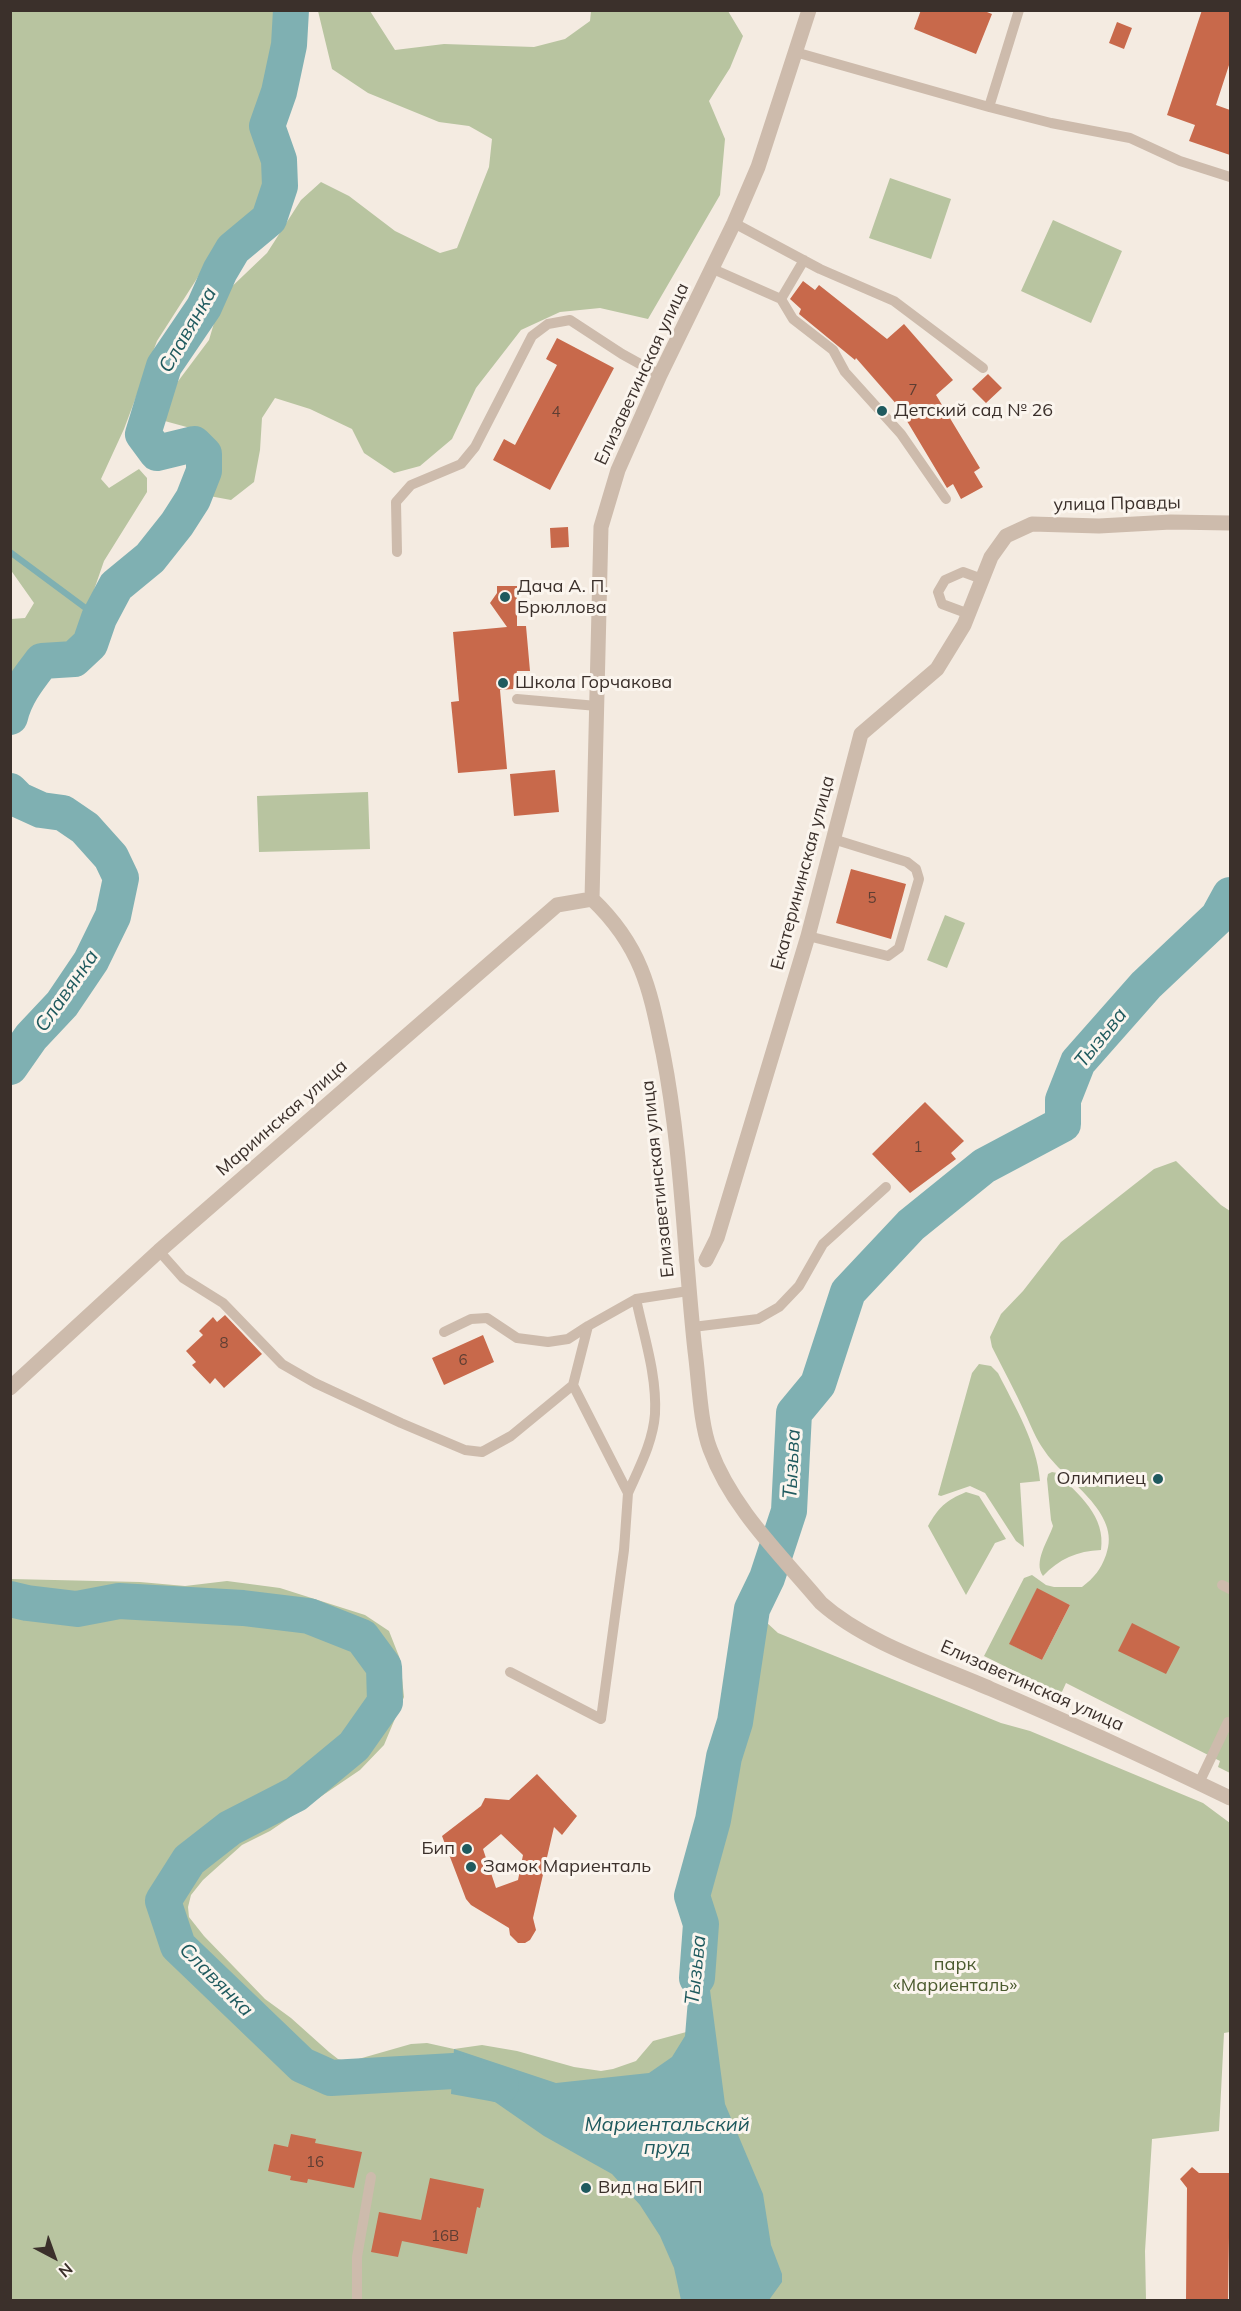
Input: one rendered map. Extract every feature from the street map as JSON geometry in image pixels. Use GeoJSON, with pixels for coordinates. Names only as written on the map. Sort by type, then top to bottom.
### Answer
{"type":"FeatureCollection","features":[{"type":"Feature","properties":{"kind":"street","name":"Елизаветинская улица"},"geometry":{"type":"LineString","coordinates":[[809,10],[758,167],[618,470],[601,527],[592,899],[626,938],[642,969],[653,1005],[673,1103],[688,1291],[709,1448],[734,1499],[821,1603],[836,1616],[868,1635],[1061,1719],[1230,1798]]}},
{"type":"Feature","properties":{"kind":"street","name":"улица Правды"},"geometry":{"type":"LineString","coordinates":[[1006,536],[1032,524],[1099,526],[1171,522],[1230,523]]}},
{"type":"Feature","properties":{"kind":"street","name":"Екатерининская улица"},"geometry":{"type":"LineString","coordinates":[[706,1260],[717,1238],[808,936],[861,734],[937,669],[964,625],[991,557],[1006,536]]}},
{"type":"Feature","properties":{"kind":"street","name":"Мариинская улица"},"geometry":{"type":"LineString","coordinates":[[10,1388],[159,1251],[557,905],[592,899]]}},
{"type":"Feature","properties":{"kind":"lane"},"geometry":{"type":"LineString","coordinates":[[989,108],[1019,10]]}},
{"type":"Feature","properties":{"kind":"lane"},"geometry":{"type":"LineString","coordinates":[[795,52],[989,108],[1130,138],[1180,160],[1230,177]]}},
{"type":"Feature","properties":{"kind":"lane"},"geometry":{"type":"LineString","coordinates":[[734,223],[804,260],[894,301],[983,368]]}},
{"type":"Feature","properties":{"kind":"lane"},"geometry":{"type":"LineString","coordinates":[[782,299],[804,260]]}},
{"type":"Feature","properties":{"kind":"lane"},"geometry":{"type":"LineString","coordinates":[[712,268],[782,299],[793,319],[833,350],[845,372],[902,434],[946,499]]}},
{"type":"Feature","properties":{"kind":"lane"},"geometry":{"type":"LineString","coordinates":[[397,552],[396,502],[411,485],[461,464],[475,447],[531,336],[548,324],[570,320],[622,354],[660,375]]}},
{"type":"Feature","properties":{"kind":"lane"},"geometry":{"type":"LineString","coordinates":[[969,614],[942,604],[938,592],[945,580],[963,572],[982,579]]}},
{"type":"Feature","properties":{"kind":"lane"},"geometry":{"type":"LineString","coordinates":[[517,699],[597,706]]}},
{"type":"Feature","properties":{"kind":"lane"},"geometry":{"type":"LineString","coordinates":[[808,936],[888,956],[899,948],[916,891],[919,879],[916,869],[907,862],[833,839]]}},
{"type":"Feature","properties":{"kind":"lane"},"geometry":{"type":"LineString","coordinates":[[693,1327],[758,1319],[779,1307],[799,1286],[823,1244],[886,1187]]}},
{"type":"Feature","properties":{"kind":"lane"},"geometry":{"type":"LineString","coordinates":[[159,1251],[183,1278],[223,1303],[282,1364],[315,1383],[465,1450],[482,1452],[511,1436],[573,1385],[588,1326]]}},
{"type":"Feature","properties":{"kind":"lane"},"geometry":{"type":"LineString","coordinates":[[444,1332],[471,1319],[487,1318],[517,1338],[548,1342],[568,1339],[636,1299],[688,1291]]}},
{"type":"Feature","properties":{"kind":"lane"},"geometry":{"type":"LineString","coordinates":[[510,1672],[601,1719],[624,1550],[628,1493],[643,1460],[655,1415],[654,1379],[636,1299]]}},
{"type":"Feature","properties":{"kind":"lane"},"geometry":{"type":"LineString","coordinates":[[573,1385],[628,1493]]}},
{"type":"Feature","properties":{"kind":"lane"},"geometry":{"type":"LineString","coordinates":[[1199,1783],[1228,1722],[1230,1724]]}},
{"type":"Feature","properties":{"kind":"lane"},"geometry":{"type":"LineString","coordinates":[[357,2301],[357,2257],[371,2177]]}},
{"type":"Feature","properties":{"kind":"green space"},"geometry":{"type":"Polygon","coordinates":[[[11,10],[280,11],[276,43],[258,122],[269,181],[257,219],[212,255],[157,341],[124,429],[101,479],[109,488],[139,469],[147,478],[147,492],[104,561],[77,639],[42,654],[11,690],[11,619],[25,618],[34,603],[10,569],[11,10]]]}},
{"type":"Feature","properties":{"kind":"green space"},"geometry":{"type":"Polygon","coordinates":[[[318,11],[370,11],[395,50],[444,44],[534,47],[565,39],[590,21],[591,11],[728,11],[743,36],[730,68],[709,101],[725,139],[720,195],[648,319],[600,308],[560,312],[521,330],[476,388],[452,439],[420,466],[394,473],[364,453],[352,429],[310,409],[275,398],[262,418],[260,450],[254,482],[231,500],[204,495],[211,451],[205,432],[161,420],[173,388],[209,340],[222,296],[267,253],[301,200],[321,182],[349,196],[395,231],[440,253],[457,248],[489,167],[492,139],[469,126],[439,122],[368,93],[332,69],[318,11]]]}},
{"type":"Feature","properties":{"kind":"green space"},"geometry":{"type":"Polygon","coordinates":[[[890,178],[951,199],[931,259],[869,238],[890,178]]]}},
{"type":"Feature","properties":{"kind":"green space"},"geometry":{"type":"Polygon","coordinates":[[[1053,220],[1122,251],[1091,323],[1021,291],[1053,220]]]}},
{"type":"Feature","properties":{"kind":"green space"},"geometry":{"type":"Polygon","coordinates":[[[368,792],[370,849],[259,852],[257,796],[368,792]]]}},
{"type":"Feature","properties":{"kind":"green space"},"geometry":{"type":"Polygon","coordinates":[[[945,915],[965,923],[947,968],[927,960],[945,915]]]}},
{"type":"Feature","properties":{"kind":"green space","name":"Олимпиец"},"geometry":{"type":"Polygon","coordinates":[[[1176,1161],[1230,1211],[1230,1773],[1218,1767],[1220,1761],[1066,1683],[1061,1694],[984,1656],[1024,1578],[1032,1575],[1046,1585],[1054,1587],[1082,1587],[1094,1577],[1102,1565],[1109,1539],[1106,1525],[1099,1511],[1053,1461],[1038,1441],[992,1347],[990,1337],[1001,1314],[1023,1291],[1061,1242],[1154,1169],[1176,1161]],[[1037,1589],[1010,1644],[1042,1660],[1070,1605],[1037,1589]]]}},
{"type":"Feature","properties":{"kind":"green space"},"geometry":{"type":"Polygon","coordinates":[[[979,1364],[991,1366],[998,1373],[1035,1453],[1040,1481],[1020,1483],[1024,1547],[1016,1541],[985,1493],[970,1486],[938,1495],[972,1373],[979,1364]]]}},
{"type":"Feature","properties":{"kind":"green space"},"geometry":{"type":"Polygon","coordinates":[[[1057,1473],[1074,1490],[1095,1516],[1101,1538],[1101,1550],[1069,1557],[1055,1565],[1043,1576],[1040,1570],[1040,1558],[1053,1526],[1047,1479],[1048,1474],[1057,1473]]]}},
{"type":"Feature","properties":{"kind":"green space"},"geometry":{"type":"Polygon","coordinates":[[[966,1492],[979,1496],[1006,1539],[995,1543],[966,1595],[928,1526],[943,1505],[966,1492]]]}},
{"type":"Feature","properties":{"kind":"green space","name":"парк «Мариенталь»"},"geometry":{"type":"Polygon","coordinates":[[[11,1579],[140,1582],[185,1586],[227,1581],[280,1588],[365,1615],[389,1631],[400,1659],[404,1697],[384,1745],[360,1770],[270,1831],[242,1845],[203,1880],[191,1895],[188,1907],[189,1917],[204,1936],[265,1999],[291,2018],[338,2059],[348,2062],[411,2044],[427,2043],[454,2049],[482,2045],[517,2051],[574,2067],[601,2071],[636,2061],[653,2041],[690,2031],[701,1924],[692,1896],[713,1820],[724,1757],[735,1722],[752,1609],[778,1633],[1001,1723],[1030,1731],[1203,1803],[1230,1823],[1230,2032],[1224,2033],[1219,2131],[1152,2139],[1145,2251],[1146,2300],[11,2300],[11,1579]]]}},
{"type":"Feature","properties":{"kind":"water","name":"Мариентальский пруд"},"geometry":{"type":"Polygon","coordinates":[[[695,1927],[708,1931],[710,1990],[725,2104],[763,2194],[771,2245],[782,2274],[782,2282],[769,2300],[681,2300],[674,2268],[660,2236],[640,2205],[612,2174],[544,2136],[495,2102],[451,2094],[454,2049],[556,2083],[649,2073],[672,2057],[685,2036],[695,1948],[695,1927]]]}},
{"type":"Feature","properties":{"kind":"building"},"geometry":{"type":"Polygon","coordinates":[[[921,10],[982,10],[992,14],[976,54],[914,29],[921,10]]]}},
{"type":"Feature","properties":{"kind":"building"},"geometry":{"type":"Polygon","coordinates":[[[1202,10],[1230,10],[1230,62],[1216,105],[1230,110],[1230,155],[1189,141],[1195,125],[1167,115],[1202,10]]]}},
{"type":"Feature","properties":{"kind":"building"},"geometry":{"type":"Polygon","coordinates":[[[1117,22],[1132,28],[1124,49],[1109,43],[1117,22]]]}},
{"type":"Feature","properties":{"kind":"building"},"geometry":{"type":"Polygon","coordinates":[[[803,281],[815,290],[819,285],[887,339],[904,324],[953,380],[936,395],[980,468],[974,472],[983,487],[961,499],[953,484],[947,488],[898,406],[856,358],[855,360],[799,314],[801,309],[790,299],[803,281]]]}},
{"type":"Feature","properties":{"kind":"building"},"geometry":{"type":"Polygon","coordinates":[[[557,338],[614,368],[550,490],[493,460],[504,439],[515,445],[557,365],[546,359],[557,338]]]}},
{"type":"Feature","properties":{"kind":"building"},"geometry":{"type":"Polygon","coordinates":[[[988,374],[1002,388],[986,403],[972,389],[988,374]]]}},
{"type":"Feature","properties":{"kind":"building"},"geometry":{"type":"Polygon","coordinates":[[[568,527],[569,547],[551,548],[550,528],[568,527]]]}},
{"type":"Feature","properties":{"kind":"building","name":"Школа Горчакова"},"geometry":{"type":"Polygon","coordinates":[[[497,586],[517,586],[517,626],[526,626],[530,671],[517,671],[513,689],[500,690],[507,769],[458,773],[451,702],[459,701],[453,632],[507,627],[490,603],[497,593],[497,586]]]}},
{"type":"Feature","properties":{"kind":"building"},"geometry":{"type":"Polygon","coordinates":[[[555,770],[559,812],[514,816],[510,774],[555,770]]]}},
{"type":"Feature","properties":{"kind":"building"},"geometry":{"type":"Polygon","coordinates":[[[851,869],[906,884],[891,939],[836,923],[851,869]]]}},
{"type":"Feature","properties":{"kind":"building"},"geometry":{"type":"Polygon","coordinates":[[[925,1102],[964,1141],[951,1153],[956,1159],[910,1193],[872,1154],[925,1102]]]}},
{"type":"Feature","properties":{"kind":"building"},"geometry":{"type":"Polygon","coordinates":[[[225,1315],[262,1354],[224,1388],[215,1378],[210,1384],[192,1365],[196,1362],[186,1351],[203,1335],[199,1331],[213,1317],[217,1322],[225,1315]]]}},
{"type":"Feature","properties":{"kind":"building"},"geometry":{"type":"Polygon","coordinates":[[[483,1335],[494,1362],[444,1385],[432,1358],[483,1335]]]}},
{"type":"Feature","properties":{"kind":"building"},"geometry":{"type":"Polygon","coordinates":[[[1037,1588],[1070,1605],[1042,1660],[1009,1644],[1037,1588]]]}},
{"type":"Feature","properties":{"kind":"building"},"geometry":{"type":"Polygon","coordinates":[[[1132,1623],[1180,1647],[1166,1674],[1118,1651],[1132,1623]]]}},
{"type":"Feature","properties":{"kind":"building","name":"Замок Мариенталь"},"geometry":{"type":"Polygon","coordinates":[[[537,1774],[577,1816],[562,1835],[554,1827],[533,1918],[536,1930],[530,1940],[525,1943],[518,1943],[510,1935],[509,1928],[471,1905],[466,1899],[442,1836],[481,1806],[485,1798],[509,1800],[537,1774]],[[501,1834],[483,1849],[496,1888],[518,1880],[523,1855],[501,1834]]]}},
{"type":"Feature","properties":{"kind":"building"},"geometry":{"type":"Polygon","coordinates":[[[291,2134],[316,2139],[315,2143],[362,2152],[354,2188],[308,2179],[307,2183],[290,2180],[291,2176],[268,2171],[274,2144],[288,2147],[291,2134]]]}},
{"type":"Feature","properties":{"kind":"building"},"geometry":{"type":"Polygon","coordinates":[[[1192,2167],[1199,2173],[1230,2173],[1228,2301],[1186,2301],[1187,2188],[1180,2179],[1192,2167]]]}},
{"type":"Feature","properties":{"kind":"building"},"geometry":{"type":"Polygon","coordinates":[[[430,2178],[484,2189],[480,2208],[477,2207],[467,2254],[402,2241],[398,2257],[371,2252],[379,2212],[421,2220],[430,2178]]]}},
{"type":"Feature","properties":{"kind":"waterway","name":"Славянка"},"geometry":{"type":"LineString","coordinates":[[10,717],[19,694],[42,661],[74,659],[90,644],[99,618],[116,586],[150,558],[193,499],[204,471],[204,454],[194,444],[157,453],[143,434],[164,366],[204,307],[233,249],[269,219],[280,186],[279,160],[267,126],[279,92],[289,45],[291,10]]}},
{"type":"Feature","properties":{"kind":"waterway"},"geometry":{"type":"LineString","coordinates":[[10,552],[99,618]]}},
{"type":"Feature","properties":{"kind":"waterway","name":"Славянка"},"geometry":{"type":"LineString","coordinates":[[10,791],[19,800],[41,810],[63,813],[85,828],[111,857],[121,878],[113,916],[91,961],[62,1004],[31,1037],[10,1067]]}},
{"type":"Feature","properties":{"kind":"waterway","name":"Тызьва"},"geometry":{"type":"LineString","coordinates":[[697,1978],[701,1924],[692,1896],[713,1820],[724,1757],[735,1722],[752,1609],[767,1578],[789,1511],[794,1413],[818,1384],[848,1292],[911,1225],[984,1166],[1063,1124],[1063,1100],[1078,1062],[1146,985],[1218,917],[1230,895]]}},
{"type":"Feature","properties":{"kind":"waterway","name":"Славянка"},"geometry":{"type":"LineString","coordinates":[[10,1599],[77,1609],[119,1601],[243,1608],[309,1616],[362,1637],[384,1667],[385,1702],[354,1746],[296,1794],[230,1828],[189,1860],[163,1901],[178,1946],[302,2065],[331,2078],[454,2071],[501,2085]]}},
{"type":"Feature","properties":{"kind":"place","name":"Детский сад № 26"},"geometry":{"type":"Point","coordinates":[882,411]}},
{"type":"Feature","properties":{"kind":"place","name":"Дача А. П. Брюллова"},"geometry":{"type":"Point","coordinates":[505,597]}},
{"type":"Feature","properties":{"kind":"place","name":"Школа Горчакова"},"geometry":{"type":"Point","coordinates":[503,683]}},
{"type":"Feature","properties":{"kind":"place","name":"Олимпиец"},"geometry":{"type":"Point","coordinates":[1158,1479]}},
{"type":"Feature","properties":{"kind":"place","name":"Бип"},"geometry":{"type":"Point","coordinates":[467,1849]}},
{"type":"Feature","properties":{"kind":"place","name":"Замок Мариенталь"},"geometry":{"type":"Point","coordinates":[471,1867]}},
{"type":"Feature","properties":{"kind":"place","name":"Вид на БИП"},"geometry":{"type":"Point","coordinates":[586,2188]}}]}
